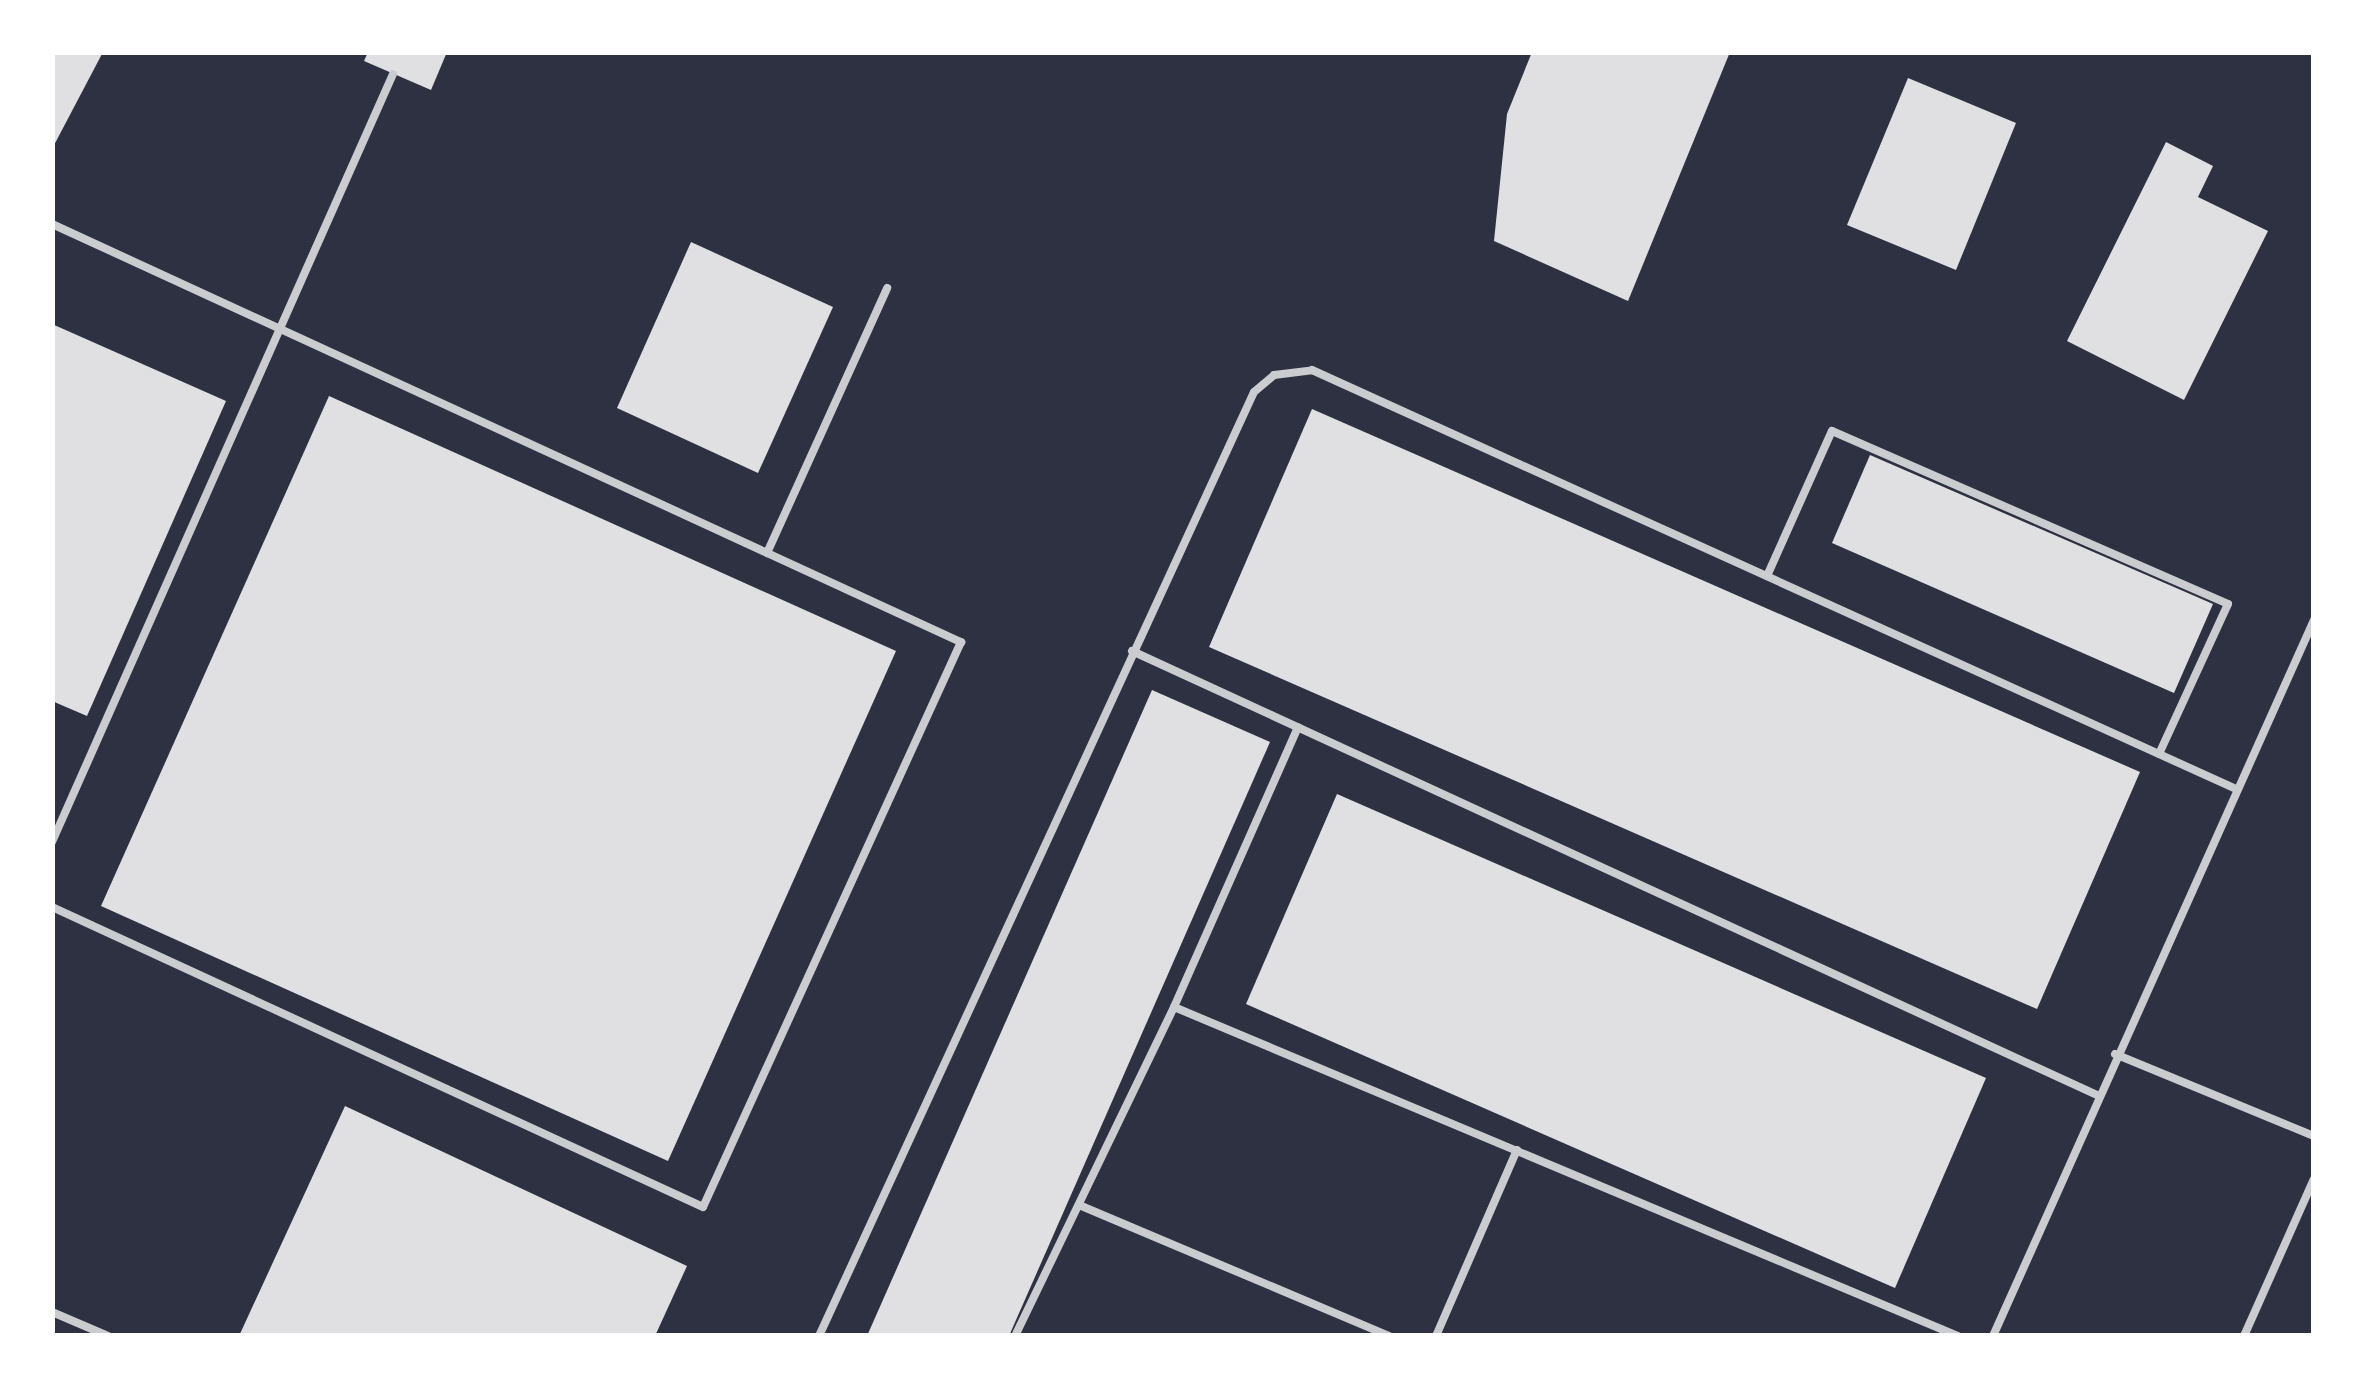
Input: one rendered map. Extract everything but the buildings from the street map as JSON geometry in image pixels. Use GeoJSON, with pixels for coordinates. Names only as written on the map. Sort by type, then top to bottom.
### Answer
{"type":"FeatureCollection","features":[{"type":"Feature","properties":{"kind":"lane"},"geometry":{"type":"LineString","coordinates":[[52,842],[393,74]]}},
{"type":"Feature","properties":{"kind":"lane"},"geometry":{"type":"LineString","coordinates":[[52,224],[961,642],[703,1206],[52,907]]}},
{"type":"Feature","properties":{"kind":"lane"},"geometry":{"type":"LineString","coordinates":[[767,553],[887,288]]}},
{"type":"Feature","properties":{"kind":"lane"},"geometry":{"type":"LineString","coordinates":[[818,1336],[1254,392],[1274,376],[1292,370],[1312,370],[2236,789]]}},
{"type":"Feature","properties":{"kind":"lane"},"geometry":{"type":"LineString","coordinates":[[1767,576],[1832,431],[2228,604],[2159,754]]}},
{"type":"Feature","properties":{"kind":"lane"},"geometry":{"type":"LineString","coordinates":[[1993,1336],[2115,1054],[2314,620]]}},
{"type":"Feature","properties":{"kind":"lane"},"geometry":{"type":"LineString","coordinates":[[1132,650],[2097,1095]]}},
{"type":"Feature","properties":{"kind":"lane"},"geometry":{"type":"LineString","coordinates":[[1016,1336],[1174,1007],[1298,727]]}},
{"type":"Feature","properties":{"kind":"lane"},"geometry":{"type":"LineString","coordinates":[[1174,1007],[1958,1336]]}},
{"type":"Feature","properties":{"kind":"lane"},"geometry":{"type":"LineString","coordinates":[[2115,1054],[2314,1136]]}},
{"type":"Feature","properties":{"kind":"lane"},"geometry":{"type":"LineString","coordinates":[[1436,1336],[1517,1150]]}},
{"type":"Feature","properties":{"kind":"lane"},"geometry":{"type":"LineString","coordinates":[[2244,1336],[2314,1179]]}},
{"type":"Feature","properties":{"kind":"lane"},"geometry":{"type":"LineString","coordinates":[[1079,1206],[1390,1336]]}},
{"type":"Feature","properties":{"kind":"lane"},"geometry":{"type":"LineString","coordinates":[[52,1312],[108,1336]]}}]}
